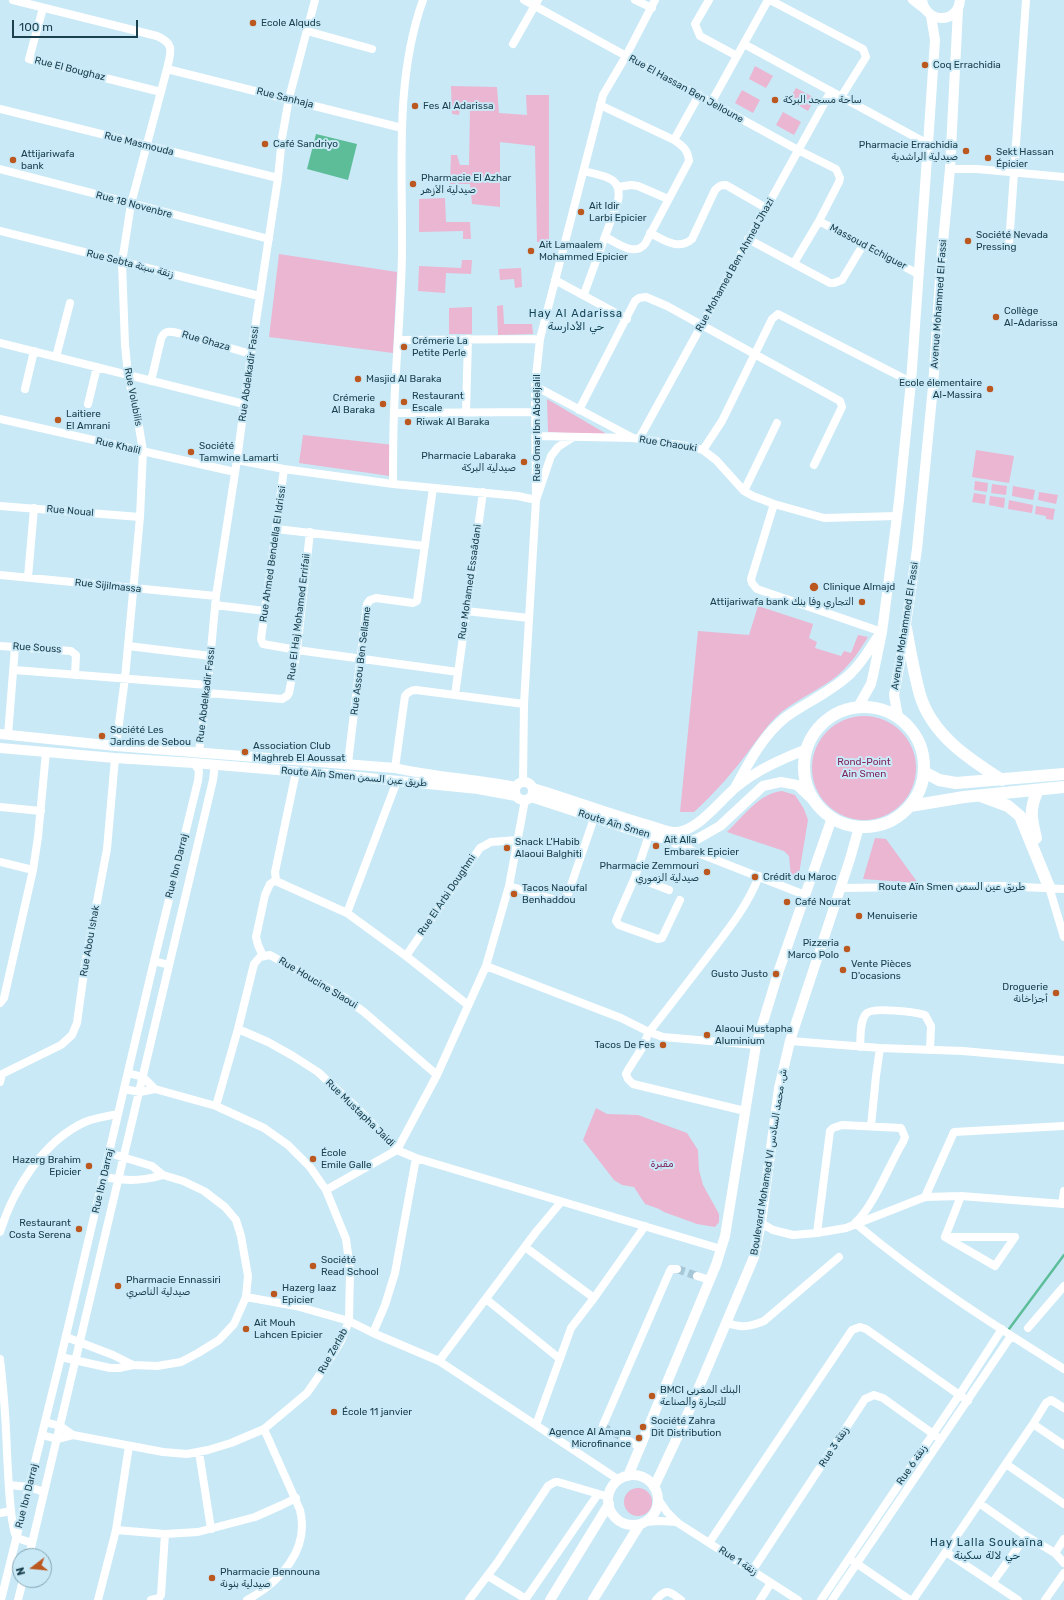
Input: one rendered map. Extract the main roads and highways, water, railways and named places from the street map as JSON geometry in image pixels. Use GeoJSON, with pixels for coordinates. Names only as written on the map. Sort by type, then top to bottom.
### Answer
{"type":"FeatureCollection","features":[{"type":"Feature","properties":{"kind":"highway"},"geometry":{"type":"LineString","coordinates":[[906,628],[920,696],[933,721],[951,744],[971,760],[1002,780]]}},
{"type":"Feature","properties":{"kind":"highway"},"geometry":{"type":"LineString","coordinates":[[858,707],[880,709],[898,717],[910,729],[918,741],[923,755],[924,772],[919,791],[910,806],[900,815],[887,823],[875,826],[859,827],[845,824],[832,818],[815,802],[809,791],[805,775],[804,763],[807,749],[814,734],[828,719],[842,711],[858,707]]}},
{"type":"Feature","properties":{"kind":"highway"},"geometry":{"type":"LineString","coordinates":[[924,772],[939,780],[948,782],[1002,780],[1064,774]]}},
{"type":"Feature","properties":{"kind":"highway"},"geometry":{"type":"LineString","coordinates":[[910,806],[978,795],[1064,787]]}},
{"type":"Feature","properties":{"kind":"highway"},"geometry":{"type":"LineString","coordinates":[[978,795],[1008,806],[1020,816],[1049,887],[1032,822],[1032,803],[1038,790]]}},
{"type":"Feature","properties":{"kind":"main road"},"geometry":{"type":"LineString","coordinates":[[858,707],[872,680],[882,632],[897,516],[911,382],[935,40],[928,13],[922,0]]}},
{"type":"Feature","properties":{"kind":"main road","name":"Avenue Mohammed El Fassi"},"geometry":{"type":"LineString","coordinates":[[928,13],[938,18],[946,18],[953,14],[959,4]]}},
{"type":"Feature","properties":{"kind":"main road","name":"Avenue Mohammed El Fassi"},"geometry":{"type":"LineString","coordinates":[[898,717],[894,695],[906,628],[917,549],[927,455],[950,169],[959,4]]}},
{"type":"Feature","properties":{"kind":"main road"},"geometry":{"type":"LineString","coordinates":[[735,788],[765,738],[786,718],[838,684],[850,674],[863,659],[882,632]]}},
{"type":"Feature","properties":{"kind":"main road","name":"Route Aïn Smen طريق عين السمن"},"geometry":{"type":"LineString","coordinates":[[4,734],[116,746],[199,751],[395,768],[417,773],[475,779],[524,792]]}},
{"type":"Feature","properties":{"kind":"main road","name":"Route Aïn Smen طريق عين السمن"},"geometry":{"type":"LineString","coordinates":[[0,748],[115,758],[215,764],[524,792]]}},
{"type":"Feature","properties":{"kind":"main road","name":"Route Aïn Smen"},"geometry":{"type":"LineString","coordinates":[[524,792],[677,832],[688,829],[706,815],[735,788],[762,770],[807,749]]}},
{"type":"Feature","properties":{"kind":"main road","name":"Route Aïn Smen"},"geometry":{"type":"LineString","coordinates":[[524,792],[594,818],[654,837],[683,843],[697,840],[720,826],[763,786],[774,783],[788,782],[797,785],[815,802]]}},
{"type":"Feature","properties":{"kind":"main road"},"geometry":{"type":"LineString","coordinates":[[550,1600],[609,1500],[613,1486],[623,1478],[640,1447],[710,1280],[721,1250],[725,1236],[756,1045],[779,970],[832,818]]}},
{"type":"Feature","properties":{"kind":"main road","name":"Boulevard Mohamed VI ش. محمد السادس"},"geometry":{"type":"LineString","coordinates":[[654,1487],[683,1426],[754,1257],[761,1223],[780,1088],[790,1041],[859,827]]}},
{"type":"Feature","properties":{"kind":"main road"},"geometry":{"type":"LineString","coordinates":[[593,1600],[642,1523],[650,1518],[654,1512],[658,1499],[654,1487],[643,1477],[636,1475],[623,1478]]}},
{"type":"Feature","properties":{"kind":"main road"},"geometry":{"type":"LineString","coordinates":[[609,1500],[614,1515],[620,1521],[628,1524],[642,1523]]}},
{"type":"Feature","properties":{"kind":"waterway"},"geometry":{"type":"LineString","coordinates":[[1009,1329],[1064,1255]]}},
{"type":"Feature","properties":{"kind":"tunnel"},"geometry":{"type":"LineString","coordinates":[[677,1269],[697,1276]]}},
{"type":"Feature","properties":{"kind":"tunnel"},"geometry":{"type":"LineString","coordinates":[[603,1425],[605,1428],[624,1438]]}},
{"type":"Feature","properties":{"kind":"place","name":"Ecole Alquds"},"geometry":{"type":"Point","coordinates":[253,23]}},
{"type":"Feature","properties":{"kind":"place","name":"Coq Errachidia"},"geometry":{"type":"Point","coordinates":[925,65]}},
{"type":"Feature","properties":{"kind":"place","name":"ساحة مسجد البركة"},"geometry":{"type":"Point","coordinates":[775,100]}},
{"type":"Feature","properties":{"kind":"place","name":"Fes Al Adarissa"},"geometry":{"type":"Point","coordinates":[415,106]}},
{"type":"Feature","properties":{"kind":"place","name":"Café Sandriyo"},"geometry":{"type":"Point","coordinates":[265,144]}},
{"type":"Feature","properties":{"kind":"place","name":"Pharmacie Errachidia صيدلية الراشدية"},"geometry":{"type":"Point","coordinates":[966,151]}},
{"type":"Feature","properties":{"kind":"place","name":"Sekt Hassan Épicier"},"geometry":{"type":"Point","coordinates":[988,158]}},
{"type":"Feature","properties":{"kind":"place","name":"Attijariwafa bank"},"geometry":{"type":"Point","coordinates":[13,160]}},
{"type":"Feature","properties":{"kind":"place","name":"Pharmacie El Azhar صيدلية الأزهر"},"geometry":{"type":"Point","coordinates":[413,184]}},
{"type":"Feature","properties":{"kind":"place","name":"Ait Idir Larbi Epicier"},"geometry":{"type":"Point","coordinates":[581,212]}},
{"type":"Feature","properties":{"kind":"place","name":"Société Nevada Pressing"},"geometry":{"type":"Point","coordinates":[968,241]}},
{"type":"Feature","properties":{"kind":"place","name":"Ait Lamaalem Mohammed Epicier"},"geometry":{"type":"Point","coordinates":[531,251]}},
{"type":"Feature","properties":{"kind":"place","name":"Collège Al-Adarissa"},"geometry":{"type":"Point","coordinates":[996,317]}},
{"type":"Feature","properties":{"kind":"place","name":"Crémerie La Petite Perle"},"geometry":{"type":"Point","coordinates":[404,347]}},
{"type":"Feature","properties":{"kind":"place","name":"Masjid Al Baraka"},"geometry":{"type":"Point","coordinates":[358,379]}},
{"type":"Feature","properties":{"kind":"place","name":"Ecole élementaire Al-Massira"},"geometry":{"type":"Point","coordinates":[990,389]}},
{"type":"Feature","properties":{"kind":"place","name":"Restaurant Escale"},"geometry":{"type":"Point","coordinates":[404,402]}},
{"type":"Feature","properties":{"kind":"place","name":"Crémerie Al Baraka"},"geometry":{"type":"Point","coordinates":[383,404]}},
{"type":"Feature","properties":{"kind":"place","name":"Laitiere El Amrani"},"geometry":{"type":"Point","coordinates":[58,420]}},
{"type":"Feature","properties":{"kind":"place","name":"Riwak Al Baraka"},"geometry":{"type":"Point","coordinates":[408,422]}},
{"type":"Feature","properties":{"kind":"place","name":"Société Tamwine Lamarti"},"geometry":{"type":"Point","coordinates":[191,452]}},
{"type":"Feature","properties":{"kind":"place","name":"Pharmacie Labaraka صيدلية البركة"},"geometry":{"type":"Point","coordinates":[524,462]}},
{"type":"Feature","properties":{"kind":"place","name":"Clinique Almajd"},"geometry":{"type":"Point","coordinates":[814,587]}},
{"type":"Feature","properties":{"kind":"place","name":"Attijariwafa bank التجاري وفا بنك"},"geometry":{"type":"Point","coordinates":[862,602]}},
{"type":"Feature","properties":{"kind":"place","name":"Société Les Jardins de Sebou"},"geometry":{"type":"Point","coordinates":[102,736]}},
{"type":"Feature","properties":{"kind":"place","name":"Association Club Maghreb El Aoussat"},"geometry":{"type":"Point","coordinates":[245,752]}},
{"type":"Feature","properties":{"kind":"place","name":"Ait Alla Embarek Epicier"},"geometry":{"type":"Point","coordinates":[656,846]}},
{"type":"Feature","properties":{"kind":"place","name":"Snack L'Habib Alaoui Balghiti"},"geometry":{"type":"Point","coordinates":[507,848]}},
{"type":"Feature","properties":{"kind":"place","name":"Pharmacie Zemmouri صيدلية الزموري"},"geometry":{"type":"Point","coordinates":[707,872]}},
{"type":"Feature","properties":{"kind":"place","name":"Crédit du Maroc"},"geometry":{"type":"Point","coordinates":[755,877]}},
{"type":"Feature","properties":{"kind":"place","name":"Tacos Naoufal Benhaddou"},"geometry":{"type":"Point","coordinates":[514,894]}},
{"type":"Feature","properties":{"kind":"place","name":"Café Nourat"},"geometry":{"type":"Point","coordinates":[787,902]}},
{"type":"Feature","properties":{"kind":"place","name":"Menuiserie"},"geometry":{"type":"Point","coordinates":[859,916]}},
{"type":"Feature","properties":{"kind":"place","name":"Pizzeria Marco Polo"},"geometry":{"type":"Point","coordinates":[847,949]}},
{"type":"Feature","properties":{"kind":"place","name":"Vente Pièces D'ocasions"},"geometry":{"type":"Point","coordinates":[843,970]}},
{"type":"Feature","properties":{"kind":"place","name":"Gusto Justo"},"geometry":{"type":"Point","coordinates":[776,974]}},
{"type":"Feature","properties":{"kind":"place","name":"Droguerie أجزاخانة"},"geometry":{"type":"Point","coordinates":[1056,993]}},
{"type":"Feature","properties":{"kind":"place","name":"Alaoui Mustapha Aluminium"},"geometry":{"type":"Point","coordinates":[707,1035]}},
{"type":"Feature","properties":{"kind":"place","name":"Tacos De Fes"},"geometry":{"type":"Point","coordinates":[663,1045]}},
{"type":"Feature","properties":{"kind":"place","name":"École Emile Galle"},"geometry":{"type":"Point","coordinates":[313,1159]}},
{"type":"Feature","properties":{"kind":"place","name":"Hazerg Brahim Epicier"},"geometry":{"type":"Point","coordinates":[89,1166]}},
{"type":"Feature","properties":{"kind":"place","name":"Restaurant Costa Serena"},"geometry":{"type":"Point","coordinates":[79,1229]}},
{"type":"Feature","properties":{"kind":"place","name":"Société Read School"},"geometry":{"type":"Point","coordinates":[313,1266]}},
{"type":"Feature","properties":{"kind":"place","name":"Pharmacie Ennassiri صيدلية الناصري"},"geometry":{"type":"Point","coordinates":[118,1286]}},
{"type":"Feature","properties":{"kind":"place","name":"Hazerg Iaaz Epicier"},"geometry":{"type":"Point","coordinates":[274,1294]}},
{"type":"Feature","properties":{"kind":"place","name":"Ait Mouh Lahcen Epicier"},"geometry":{"type":"Point","coordinates":[246,1329]}},
{"type":"Feature","properties":{"kind":"place","name":"BMCI البنك المغربي للتجارة والصناعة"},"geometry":{"type":"Point","coordinates":[652,1396]}},
{"type":"Feature","properties":{"kind":"place","name":"École 11 janvier"},"geometry":{"type":"Point","coordinates":[334,1412]}},
{"type":"Feature","properties":{"kind":"place","name":"Société Zahra Dit Distribution"},"geometry":{"type":"Point","coordinates":[643,1427]}},
{"type":"Feature","properties":{"kind":"place","name":"Agence Al Amana Microfinance"},"geometry":{"type":"Point","coordinates":[639,1438]}},
{"type":"Feature","properties":{"kind":"place","name":"Pharmacie Bennouna صيدلية بنونة"},"geometry":{"type":"Point","coordinates":[212,1578]}},
{"type":"Feature","properties":{"kind":"district","name":"Hay Al Adarissa حي الأدارسة"},"geometry":{"type":"Point","coordinates":[576,320]}},
{"type":"Feature","properties":{"kind":"district","name":"Hay Lalla Soukaïna حي لالة سكينة"},"geometry":{"type":"Point","coordinates":[987,1549]}},
{"type":"Feature","properties":{"kind":"park label","name":"Rond-Point Ain Smen"},"geometry":{"type":"Point","coordinates":[864,768]}},
{"type":"Feature","properties":{"kind":"park label","name":"مقبرة"},"geometry":{"type":"Point","coordinates":[662,1164]}}]}
